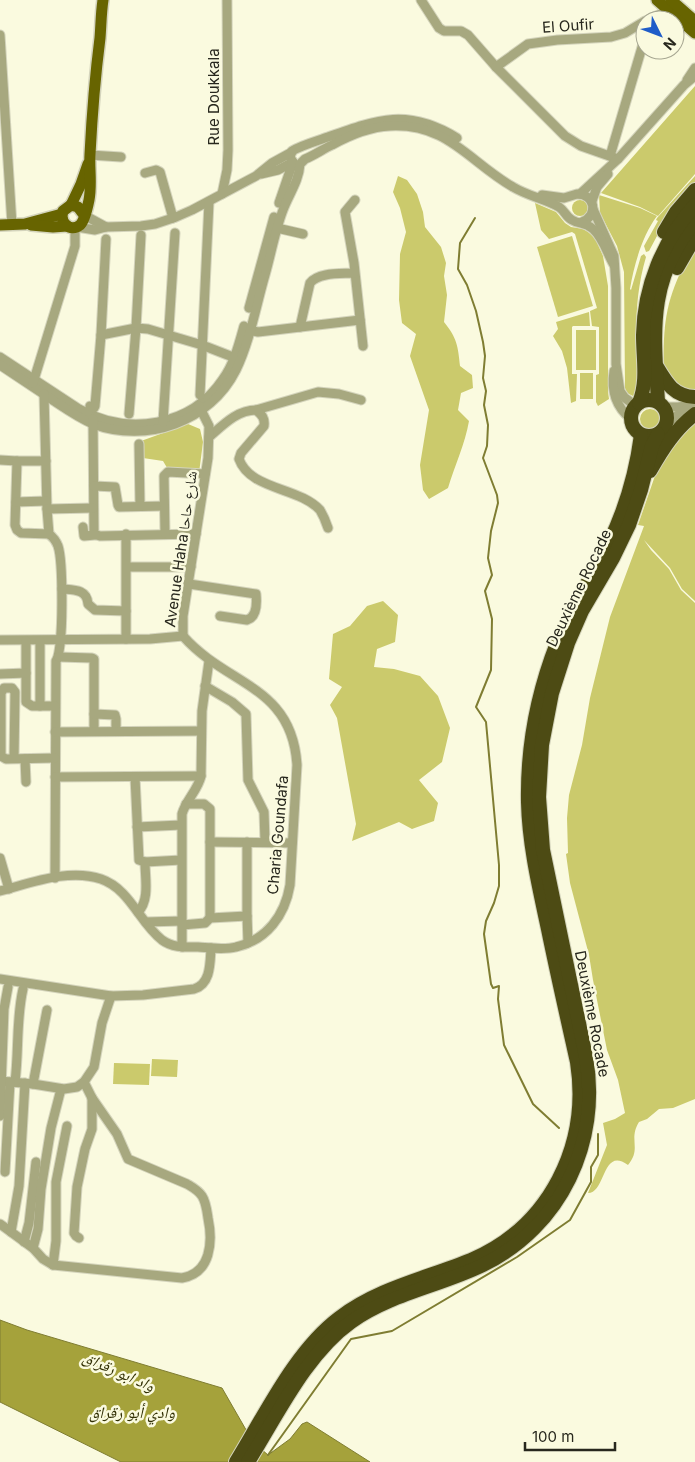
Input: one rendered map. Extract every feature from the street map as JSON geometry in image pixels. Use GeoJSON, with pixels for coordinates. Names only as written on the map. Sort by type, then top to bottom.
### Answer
{"type":"FeatureCollection","features":[{"type":"Feature","properties":{"kind":"highway"},"geometry":{"type":"LineString","coordinates":[[648,297],[646,277],[658,243],[676,212],[695,190]]}},
{"type":"Feature","properties":{"kind":"highway"},"geometry":{"type":"LineString","coordinates":[[695,205],[678,226],[665,248],[654,272],[648,297],[643,336],[644,384],[631,419],[634,428],[641,435],[648,436],[662,428],[667,416],[660,404],[656,365],[654,324],[658,296],[666,270],[678,244],[695,221]]}},
{"type":"Feature","properties":{"kind":"highway"},"geometry":{"type":"LineString","coordinates":[[654,324],[676,268],[695,237]]}},
{"type":"Feature","properties":{"kind":"highway"},"geometry":{"type":"LineString","coordinates":[[643,485],[671,438],[683,424],[694,406],[666,383],[656,365]]}},
{"type":"Feature","properties":{"kind":"highway"},"geometry":{"type":"LineString","coordinates":[[637,404],[648,400],[660,404]]}},
{"type":"Feature","properties":{"kind":"highway","name":"Deuxième Rocade"},"geometry":{"type":"LineString","coordinates":[[248,1462],[302,1364],[362,1315],[384,1303],[483,1265],[515,1246],[550,1211],[564,1190],[575,1167],[586,1132],[589,1082],[586,1057],[543,850],[539,797],[540,762],[548,710],[562,660],[582,611],[624,536],[643,485],[651,450],[662,428]]}},
{"type":"Feature","properties":{"kind":"highway","name":"Deuxième Rocade"},"geometry":{"type":"LineString","coordinates":[[236,1462],[328,1328],[364,1302],[392,1289],[470,1260],[508,1238],[525,1224],[544,1203],[559,1180],[568,1160],[578,1122],[579,1084],[533,856],[528,802],[531,747],[540,693],[551,658],[572,608],[605,551],[622,514],[634,475],[641,435]]}},
{"type":"Feature","properties":{"kind":"main road"},"geometry":{"type":"LineString","coordinates":[[25,224],[73,227],[82,222],[90,191],[90,157],[96,71],[104,0]]}},
{"type":"Feature","properties":{"kind":"main road"},"geometry":{"type":"LineString","coordinates":[[657,0],[670,5],[695,21]]}},
{"type":"Feature","properties":{"kind":"main road"},"geometry":{"type":"LineString","coordinates":[[670,5],[695,34]]}},
{"type":"Feature","properties":{"kind":"main road"},"geometry":{"type":"LineString","coordinates":[[71,206],[90,157]]}},
{"type":"Feature","properties":{"kind":"main road"},"geometry":{"type":"LineString","coordinates":[[73,227],[62,221],[62,214],[65,208],[71,206],[78,207],[84,215]]}},
{"type":"Feature","properties":{"kind":"main road"},"geometry":{"type":"LineString","coordinates":[[0,225],[25,224],[62,214]]}},
{"type":"Feature","properties":{"kind":"street","name":"Rue Doukkala"},"geometry":{"type":"LineString","coordinates":[[222,194],[228,156],[227,0]]}},
{"type":"Feature","properties":{"kind":"street"},"geometry":{"type":"LineString","coordinates":[[422,0],[439,28],[444,31],[461,31],[465,33],[496,67],[570,140],[614,158]]}},
{"type":"Feature","properties":{"kind":"street","name":"El Oufir"},"geometry":{"type":"LineString","coordinates":[[496,67],[528,44],[611,37],[635,28]]}},
{"type":"Feature","properties":{"kind":"street"},"geometry":{"type":"LineString","coordinates":[[0,35],[3,111],[12,225]]}},
{"type":"Feature","properties":{"kind":"street"},"geometry":{"type":"LineString","coordinates":[[582,222],[590,217],[597,187],[613,168],[639,60]]}},
{"type":"Feature","properties":{"kind":"street"},"geometry":{"type":"LineString","coordinates":[[684,85],[695,68]]}},
{"type":"Feature","properties":{"kind":"street"},"geometry":{"type":"LineString","coordinates":[[33,383],[75,246],[73,227],[94,230],[106,227],[146,225],[173,218],[208,202],[256,176],[272,163],[295,150],[361,124],[396,119],[417,121],[456,137],[524,188],[548,197],[569,198],[580,194],[684,85],[695,76]]}},
{"type":"Feature","properties":{"kind":"street"},"geometry":{"type":"LineString","coordinates":[[256,176],[299,162],[346,137],[363,131],[389,126],[416,128],[436,134],[454,143],[513,187],[554,205],[574,221],[582,222],[591,228],[599,236],[614,265]]}},
{"type":"Feature","properties":{"kind":"street"},"geometry":{"type":"LineString","coordinates":[[295,150],[290,158],[299,162]]}},
{"type":"Feature","properties":{"kind":"street"},"geometry":{"type":"LineString","coordinates":[[262,273],[273,219],[288,180],[304,152],[295,150]]}},
{"type":"Feature","properties":{"kind":"street"},"geometry":{"type":"LineString","coordinates":[[90,157],[121,157]]}},
{"type":"Feature","properties":{"kind":"street"},"geometry":{"type":"LineString","coordinates":[[0,357],[44,394],[76,416],[93,420],[129,425],[163,422],[200,403],[216,389],[237,359],[283,208],[299,173],[299,162]]}},
{"type":"Feature","properties":{"kind":"street"},"geometry":{"type":"LineString","coordinates":[[146,172],[156,170],[160,172],[173,218]]}},
{"type":"Feature","properties":{"kind":"street"},"geometry":{"type":"LineString","coordinates":[[278,170],[288,180]]}},
{"type":"Feature","properties":{"kind":"street"},"geometry":{"type":"LineString","coordinates":[[580,194],[588,197],[613,250],[616,288],[616,364],[622,394],[637,404]]}},
{"type":"Feature","properties":{"kind":"street"},"geometry":{"type":"LineString","coordinates":[[565,212],[566,202],[569,198]]}},
{"type":"Feature","properties":{"kind":"street"},"geometry":{"type":"LineString","coordinates":[[355,200],[344,212],[363,346]]}},
{"type":"Feature","properties":{"kind":"street","name":"Avenue Haha شارع حاحا"},"geometry":{"type":"LineString","coordinates":[[0,640],[150,639],[183,636],[182,625],[209,437],[209,426],[200,403],[208,202]]}},
{"type":"Feature","properties":{"kind":"street"},"geometry":{"type":"LineString","coordinates":[[84,215],[106,227]]}},
{"type":"Feature","properties":{"kind":"street"},"geometry":{"type":"LineString","coordinates":[[277,228],[303,234]]}},
{"type":"Feature","properties":{"kind":"street"},"geometry":{"type":"LineString","coordinates":[[163,422],[175,233]]}},
{"type":"Feature","properties":{"kind":"street"},"geometry":{"type":"LineString","coordinates":[[128,414],[136,328],[141,234]]}},
{"type":"Feature","properties":{"kind":"street"},"geometry":{"type":"LineString","coordinates":[[90,406],[94,408],[95,406],[106,240]]}},
{"type":"Feature","properties":{"kind":"street"},"geometry":{"type":"LineString","coordinates":[[300,327],[312,280],[324,276],[354,273]]}},
{"type":"Feature","properties":{"kind":"street"},"geometry":{"type":"LineString","coordinates":[[246,330],[258,332],[360,320]]}},
{"type":"Feature","properties":{"kind":"street"},"geometry":{"type":"LineString","coordinates":[[101,335],[136,328],[148,329],[202,345],[237,359]]}},
{"type":"Feature","properties":{"kind":"street"},"geometry":{"type":"LineString","coordinates":[[616,364],[613,374],[614,396],[621,409],[631,419]]}},
{"type":"Feature","properties":{"kind":"street"},"geometry":{"type":"LineString","coordinates":[[0,365],[79,409],[93,420],[122,431],[139,432],[172,426],[188,419],[200,403]]}},
{"type":"Feature","properties":{"kind":"street"},"geometry":{"type":"LineString","coordinates":[[209,437],[241,412],[256,410],[318,392],[339,394],[361,400]]}},
{"type":"Feature","properties":{"kind":"street"},"geometry":{"type":"LineString","coordinates":[[44,394],[49,534],[59,548],[62,589],[55,706],[55,878]]}},
{"type":"Feature","properties":{"kind":"street"},"geometry":{"type":"LineString","coordinates":[[660,404],[694,406]]}},
{"type":"Feature","properties":{"kind":"street"},"geometry":{"type":"LineString","coordinates":[[662,428],[694,406]]}},
{"type":"Feature","properties":{"kind":"street"},"geometry":{"type":"LineString","coordinates":[[256,410],[263,416],[264,426],[241,453],[238,459],[242,469],[255,478],[310,503],[320,511],[328,528]]}},
{"type":"Feature","properties":{"kind":"street"},"geometry":{"type":"LineString","coordinates":[[93,420],[93,531],[95,534]]}},
{"type":"Feature","properties":{"kind":"street"},"geometry":{"type":"LineString","coordinates":[[139,444],[140,506]]}},
{"type":"Feature","properties":{"kind":"street"},"geometry":{"type":"LineString","coordinates":[[0,460],[46,461]]}},
{"type":"Feature","properties":{"kind":"street"},"geometry":{"type":"LineString","coordinates":[[17,461],[16,530],[22,533],[49,534]]}},
{"type":"Feature","properties":{"kind":"street"},"geometry":{"type":"LineString","coordinates":[[165,533],[164,476],[166,473],[205,474]]}},
{"type":"Feature","properties":{"kind":"street"},"geometry":{"type":"LineString","coordinates":[[94,486],[115,487],[119,507],[164,506]]}},
{"type":"Feature","properties":{"kind":"street"},"geometry":{"type":"LineString","coordinates":[[16,502],[94,508]]}},
{"type":"Feature","properties":{"kind":"street"},"geometry":{"type":"LineString","coordinates":[[83,527],[84,536],[95,534],[100,536],[165,533],[196,534]]}},
{"type":"Feature","properties":{"kind":"street"},"geometry":{"type":"LineString","coordinates":[[126,534],[126,639]]}},
{"type":"Feature","properties":{"kind":"street"},"geometry":{"type":"LineString","coordinates":[[127,566],[191,568]]}},
{"type":"Feature","properties":{"kind":"street"},"geometry":{"type":"LineString","coordinates":[[188,587],[256,596],[255,614],[251,619],[220,616]]}},
{"type":"Feature","properties":{"kind":"street"},"geometry":{"type":"LineString","coordinates":[[62,589],[77,590],[83,593],[87,597],[88,604],[95,610],[126,611]]}},
{"type":"Feature","properties":{"kind":"street","name":"Charia Goundafa"},"geometry":{"type":"LineString","coordinates":[[4,890],[55,878],[82,876],[108,882],[123,894],[161,939],[174,946],[182,947],[236,947],[248,943],[267,931],[283,911],[290,885],[297,765],[292,734],[287,722],[276,706],[264,695],[209,661],[193,648],[183,636]]}},
{"type":"Feature","properties":{"kind":"street"},"geometry":{"type":"LineString","coordinates":[[26,641],[26,702],[30,705],[55,706]]}},
{"type":"Feature","properties":{"kind":"street"},"geometry":{"type":"LineString","coordinates":[[40,641],[40,706]]}},
{"type":"Feature","properties":{"kind":"street"},"geometry":{"type":"LineString","coordinates":[[26,661],[94,659],[94,731]]}},
{"type":"Feature","properties":{"kind":"street"},"geometry":{"type":"LineString","coordinates":[[182,947],[181,825],[183,810],[198,786],[201,776],[200,731],[209,661]]}},
{"type":"Feature","properties":{"kind":"street"},"geometry":{"type":"LineString","coordinates":[[0,674],[26,673]]}},
{"type":"Feature","properties":{"kind":"street"},"geometry":{"type":"LineString","coordinates":[[205,686],[232,702],[246,714],[248,780],[264,815],[265,841]]}},
{"type":"Feature","properties":{"kind":"street"},"geometry":{"type":"LineString","coordinates":[[14,759],[15,692],[12,688],[4,688],[1,693],[1,754],[4,759],[14,759],[25,759],[55,758]]}},
{"type":"Feature","properties":{"kind":"street"},"geometry":{"type":"LineString","coordinates":[[94,714],[114,715],[116,731]]}},
{"type":"Feature","properties":{"kind":"street"},"geometry":{"type":"LineString","coordinates":[[55,732],[200,731]]}},
{"type":"Feature","properties":{"kind":"street"},"geometry":{"type":"LineString","coordinates":[[25,759],[26,782]]}},
{"type":"Feature","properties":{"kind":"street"},"geometry":{"type":"LineString","coordinates":[[55,777],[201,776]]}},
{"type":"Feature","properties":{"kind":"street"},"geometry":{"type":"LineString","coordinates":[[135,777],[138,859],[140,862],[181,860]]}},
{"type":"Feature","properties":{"kind":"street"},"geometry":{"type":"LineString","coordinates":[[186,804],[204,804],[209,807],[211,813],[210,918]]}},
{"type":"Feature","properties":{"kind":"street"},"geometry":{"type":"LineString","coordinates":[[137,827],[181,825]]}},
{"type":"Feature","properties":{"kind":"street"},"geometry":{"type":"LineString","coordinates":[[210,842],[265,841],[292,843]]}},
{"type":"Feature","properties":{"kind":"street"},"geometry":{"type":"LineString","coordinates":[[248,842],[248,943]]}},
{"type":"Feature","properties":{"kind":"street"},"geometry":{"type":"LineString","coordinates":[[138,912],[146,898],[145,862]]}},
{"type":"Feature","properties":{"kind":"street"},"geometry":{"type":"LineString","coordinates":[[1,863],[4,890]]}},
{"type":"Feature","properties":{"kind":"street"},"geometry":{"type":"LineString","coordinates":[[146,922],[205,923],[210,918],[247,916]]}},
{"type":"Feature","properties":{"kind":"street"},"geometry":{"type":"LineString","coordinates":[[0,980],[112,996],[152,994],[198,988],[202,986],[208,976],[210,948]]}},
{"type":"Feature","properties":{"kind":"street"},"geometry":{"type":"LineString","coordinates":[[0,1116],[0,1081],[4,1054],[4,1009],[8,987]]}},
{"type":"Feature","properties":{"kind":"street"},"geometry":{"type":"LineString","coordinates":[[5,1172],[22,989]]}},
{"type":"Feature","properties":{"kind":"street"},"geometry":{"type":"LineString","coordinates":[[0,1081],[29,1083],[61,1089],[77,1087],[84,1082],[94,1067],[102,1023],[112,996]]}},
{"type":"Feature","properties":{"kind":"street"},"geometry":{"type":"LineString","coordinates":[[11,1232],[18,1197],[29,1083],[47,1010]]}},
{"type":"Feature","properties":{"kind":"street"},"geometry":{"type":"LineString","coordinates":[[0,1224],[33,1248],[43,1259],[53,1264],[182,1278],[193,1275],[204,1264],[210,1250],[209,1222],[202,1196],[187,1184],[128,1159],[117,1134],[92,1098],[84,1082]]}},
{"type":"Feature","properties":{"kind":"street"},"geometry":{"type":"LineString","coordinates":[[33,1248],[38,1229],[40,1189],[51,1128],[61,1089]]}},
{"type":"Feature","properties":{"kind":"street"},"geometry":{"type":"LineString","coordinates":[[80,1238],[74,1233],[74,1205],[85,1149],[92,1129],[92,1098]]}},
{"type":"Feature","properties":{"kind":"street"},"geometry":{"type":"LineString","coordinates":[[53,1264],[56,1241],[56,1182],[67,1126]]}},
{"type":"Feature","properties":{"kind":"street"},"geometry":{"type":"LineString","coordinates":[[20,1161],[46,1164]]}},
{"type":"Feature","properties":{"kind":"street"},"geometry":{"type":"LineString","coordinates":[[24,1242],[29,1223],[36,1162]]}},
{"type":"Feature","properties":{"kind":"shaded area"},"geometry":{"type":"Polygon","coordinates":[[[695,86],[695,174],[658,216],[640,207],[601,193],[695,86]]]}},
{"type":"Feature","properties":{"kind":"shaded area"},"geometry":{"type":"Polygon","coordinates":[[[398,176],[407,180],[417,194],[423,212],[425,227],[441,247],[446,263],[444,276],[447,295],[444,322],[456,342],[460,366],[472,375],[473,388],[461,393],[458,410],[469,421],[460,454],[448,488],[429,499],[423,490],[420,465],[429,410],[410,356],[416,334],[402,323],[399,300],[400,254],[406,232],[400,208],[393,192],[398,176]]]}},
{"type":"Feature","properties":{"kind":"shaded area"},"geometry":{"type":"Polygon","coordinates":[[[695,176],[695,182],[665,221],[649,251],[646,252],[644,246],[658,221],[656,220],[657,218],[695,176]]]}},
{"type":"Feature","properties":{"kind":"shaded area"},"geometry":{"type":"Polygon","coordinates":[[[599,195],[640,208],[657,216],[647,232],[639,251],[630,289],[641,256],[644,254],[646,257],[639,289],[636,321],[638,387],[633,396],[627,393],[625,388],[624,272],[617,246],[600,213],[599,195]]]}},
{"type":"Feature","properties":{"kind":"shaded area"},"geometry":{"type":"Polygon","coordinates":[[[577,200],[583,200],[588,205],[586,214],[577,216],[572,211],[572,205],[577,200]]]}},
{"type":"Feature","properties":{"kind":"shaded area"},"geometry":{"type":"Polygon","coordinates":[[[535,203],[556,212],[571,227],[588,232],[595,238],[603,256],[608,286],[609,399],[598,406],[596,402],[596,375],[599,374],[599,327],[592,326],[590,311],[597,308],[575,234],[572,232],[549,239],[541,230],[535,203]]]}},
{"type":"Feature","properties":{"kind":"shaded area"},"geometry":{"type":"Polygon","coordinates":[[[572,236],[593,306],[558,317],[537,247],[572,236]]]}},
{"type":"Feature","properties":{"kind":"shaded area"},"geometry":{"type":"Polygon","coordinates":[[[695,245],[695,394],[685,392],[664,374],[664,337],[672,292],[695,245]]]}},
{"type":"Feature","properties":{"kind":"shaded area"},"geometry":{"type":"Polygon","coordinates":[[[589,312],[590,326],[572,327],[572,374],[577,374],[576,401],[571,403],[567,368],[562,351],[553,336],[558,329],[556,322],[589,312]]]}},
{"type":"Feature","properties":{"kind":"shaded area"},"geometry":{"type":"Polygon","coordinates":[[[576,330],[596,330],[596,370],[576,370],[576,330]]]}},
{"type":"Feature","properties":{"kind":"shaded area"},"geometry":{"type":"Polygon","coordinates":[[[580,373],[593,373],[593,399],[580,399],[580,373]]]}},
{"type":"Feature","properties":{"kind":"shaded area"},"geometry":{"type":"Polygon","coordinates":[[[650,409],[657,412],[660,419],[657,426],[650,429],[643,426],[640,419],[643,412],[650,409]]]}},
{"type":"Feature","properties":{"kind":"shaded area"},"geometry":{"type":"Polygon","coordinates":[[[695,420],[695,601],[682,589],[670,568],[644,540],[669,569],[681,590],[695,603],[695,1099],[673,1108],[659,1109],[647,1119],[639,1122],[635,1134],[634,1154],[628,1165],[620,1161],[613,1161],[598,1186],[594,1191],[588,1193],[607,1145],[603,1123],[625,1113],[618,1080],[607,1050],[589,955],[570,883],[566,854],[568,853],[567,818],[569,795],[610,617],[644,526],[638,525],[658,467],[665,455],[695,420]]]}},
{"type":"Feature","properties":{"kind":"shaded area"},"geometry":{"type":"Polygon","coordinates":[[[188,424],[200,429],[203,442],[199,473],[169,471],[163,461],[143,458],[141,441],[188,424]]]}},
{"type":"Feature","properties":{"kind":"shaded area"},"geometry":{"type":"Polygon","coordinates":[[[383,601],[398,615],[395,642],[377,649],[374,667],[394,669],[420,676],[438,696],[450,728],[442,762],[419,780],[438,803],[434,821],[412,829],[399,822],[352,841],[356,824],[337,718],[330,705],[342,687],[329,679],[333,634],[350,626],[367,606],[383,601]]]}},
{"type":"Feature","properties":{"kind":"shaded area"},"geometry":{"type":"Polygon","coordinates":[[[152,1059],[178,1060],[177,1077],[151,1076],[152,1059]]]}},
{"type":"Feature","properties":{"kind":"shaded area"},"geometry":{"type":"Polygon","coordinates":[[[114,1063],[150,1064],[149,1085],[113,1084],[114,1063]]]}},
{"type":"Feature","properties":{"kind":"water","name":"وادي أبو رقراق"},"geometry":{"type":"Polygon","coordinates":[[[0,1320],[27,1330],[222,1388],[253,1442],[268,1455],[290,1439],[302,1424],[307,1422],[370,1462],[121,1462],[0,1402],[0,1320]]]}},
{"type":"Feature","properties":{"kind":"waterway"},"geometry":{"type":"LineString","coordinates":[[475,218],[460,243],[458,269],[467,285],[476,311],[483,342],[485,356],[483,378],[486,391],[484,405],[488,425],[487,446],[483,458],[497,495],[498,503],[491,531],[488,558],[492,575],[485,591],[492,619],[491,670],[476,707],[486,722],[499,865],[499,886],[486,921],[484,934],[491,984],[493,988],[499,986],[498,999],[504,1045],[533,1104],[559,1128]]}},
{"type":"Feature","properties":{"kind":"waterway"},"geometry":{"type":"LineString","coordinates":[[268,1455],[351,1339],[392,1331],[517,1257],[570,1220],[591,1182],[591,1167],[598,1155],[598,1134]]}},
{"type":"Feature","properties":{"kind":"water label","name":"واد ابو رقراق"},"geometry":{"type":"Point","coordinates":[119,1371]}}]}
